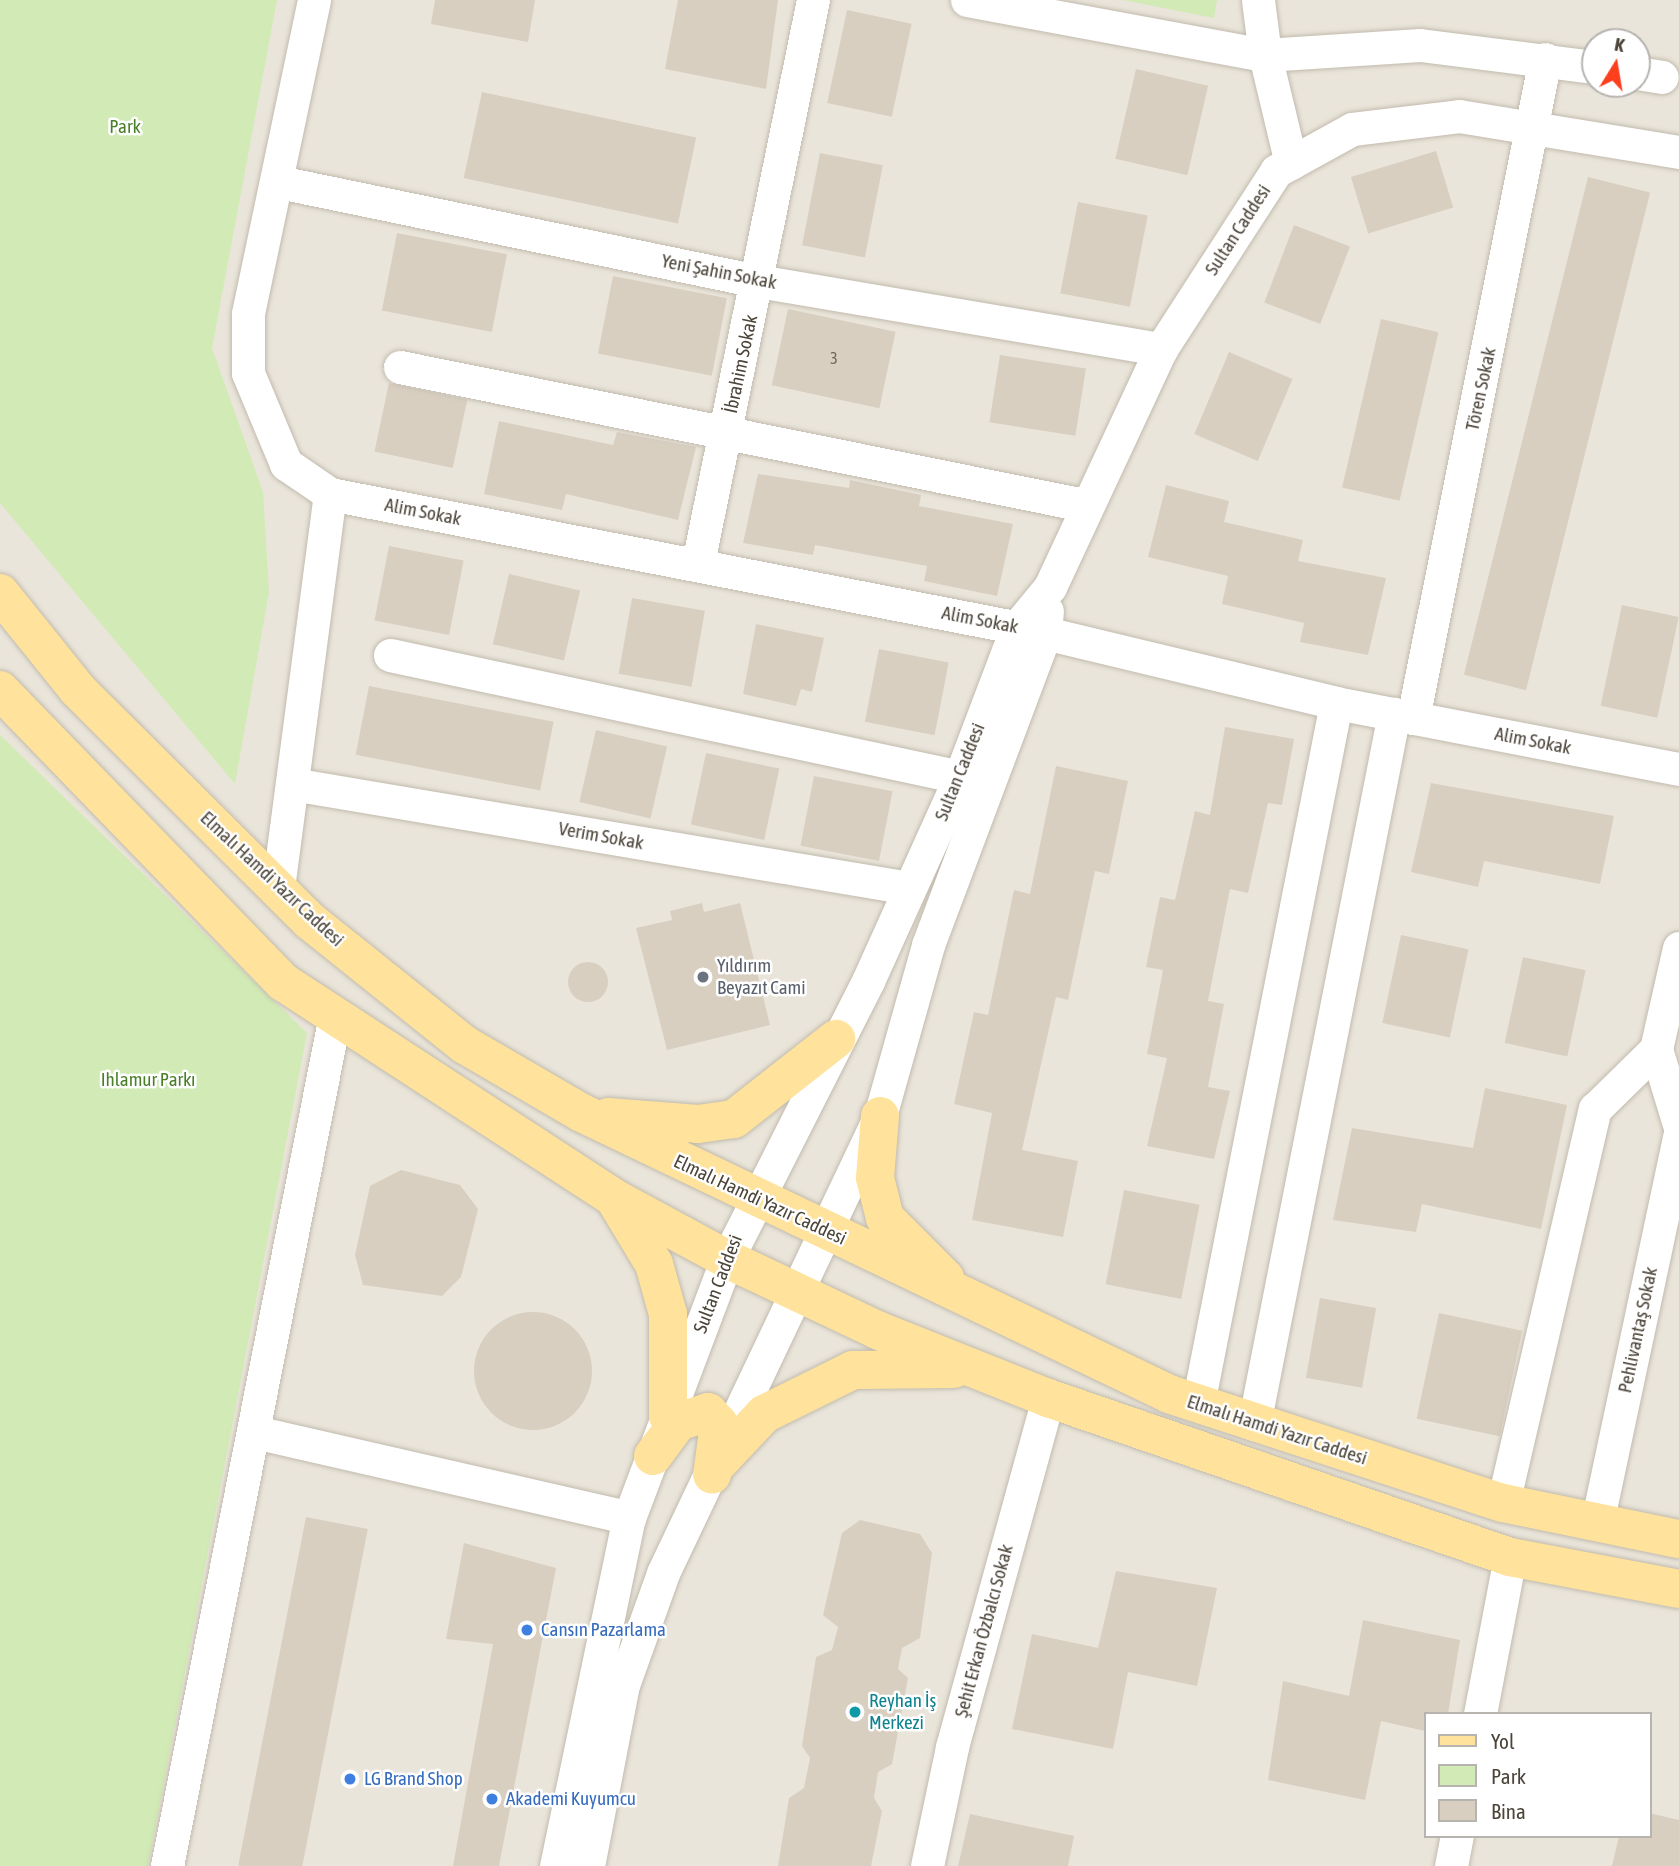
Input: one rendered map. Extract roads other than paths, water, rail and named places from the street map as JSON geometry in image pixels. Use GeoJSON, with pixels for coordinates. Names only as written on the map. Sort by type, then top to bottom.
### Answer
{"type":"FeatureCollection","features":[{"type":"Feature","properties":{"kind":"main road","name":"Elmalı Hamdi Yazır Caddesi"},"geometry":{"type":"LineString","coordinates":[[0,593],[78,690],[278,888],[465,1045],[580,1112],[752,1200],[1198,1404],[1503,1503],[1679,1539]]}},
{"type":"Feature","properties":{"kind":"main road"},"geometry":{"type":"LineString","coordinates":[[0,690],[283,982],[334,1020],[614,1198],[727,1259],[796,1292],[1048,1398],[1510,1557],[1679,1589]]}},
{"type":"Feature","properties":{"kind":"main road"},"geometry":{"type":"LineString","coordinates":[[580,1112],[698,1124],[734,1119],[836,1039]]}},
{"type":"Feature","properties":{"kind":"main road"},"geometry":{"type":"LineString","coordinates":[[880,1116],[875,1178],[885,1218],[966,1300]]}},
{"type":"Feature","properties":{"kind":"main road"},"geometry":{"type":"LineString","coordinates":[[614,1198],[654,1264],[668,1314],[668,1416]]}},
{"type":"Feature","properties":{"kind":"main road"},"geometry":{"type":"LineString","coordinates":[[715,1470],[764,1414],[853,1370],[975,1368]]}},
{"type":"Feature","properties":{"kind":"main road"},"geometry":{"type":"LineString","coordinates":[[653,1456],[678,1422],[708,1412],[719,1424],[715,1470]]}},
{"type":"Feature","properties":{"kind":"street"},"geometry":{"type":"LineString","coordinates":[[279,182],[314,0]]}},
{"type":"Feature","properties":{"kind":"street","name":"İbrahim Sokak"},"geometry":{"type":"LineString","coordinates":[[698,563],[758,281],[813,0]]}},
{"type":"Feature","properties":{"kind":"street"},"geometry":{"type":"LineString","coordinates":[[967,0],[1265,55],[1420,45],[1581,65]]}},
{"type":"Feature","properties":{"kind":"street"},"geometry":{"type":"LineString","coordinates":[[1258,0],[1265,55],[1291,163]]}},
{"type":"Feature","properties":{"kind":"street","name":"Tören Sokak"},"geometry":{"type":"LineString","coordinates":[[1254,1424],[1404,716],[1534,128],[1545,60]]}},
{"type":"Feature","properties":{"kind":"street","name":"Sultan Caddesi"},"geometry":{"type":"LineString","coordinates":[[556,1866],[629,1518],[752,1200],[836,1039],[909,888],[1031,630],[1084,505],[1161,349],[1276,171],[1352,129],[1459,116],[1679,152]]}},
{"type":"Feature","properties":{"kind":"street","name":"Yeni Şahin Sokak"},"geometry":{"type":"LineString","coordinates":[[279,182],[758,281],[1161,349]]}},
{"type":"Feature","properties":{"kind":"street","name":"Alim Sokak"},"geometry":{"type":"LineString","coordinates":[[279,182],[248,314],[248,373],[286,464],[330,494],[698,563],[1031,630],[1336,703],[1679,769]]}},
{"type":"Feature","properties":{"kind":"street"},"geometry":{"type":"LineString","coordinates":[[400,367],[727,430],[1084,505]]}},
{"type":"Feature","properties":{"kind":"street"},"geometry":{"type":"LineString","coordinates":[[278,888],[330,494]]}},
{"type":"Feature","properties":{"kind":"street","name":"Sultan Caddesi"},"geometry":{"type":"LineString","coordinates":[[589,1866],[623,1685],[663,1573],[715,1470],[823,1233],[880,1116],[928,945],[1031,630]]}},
{"type":"Feature","properties":{"kind":"street"},"geometry":{"type":"LineString","coordinates":[[390,655],[960,777]]}},
{"type":"Feature","properties":{"kind":"street"},"geometry":{"type":"LineString","coordinates":[[1198,1404],[1336,703]]}},
{"type":"Feature","properties":{"kind":"street","name":"Verim Sokak"},"geometry":{"type":"LineString","coordinates":[[292,784],[909,888]]}},
{"type":"Feature","properties":{"kind":"street"},"geometry":{"type":"LineString","coordinates":[[1679,948],[1656,1049],[1679,1124]]}},
{"type":"Feature","properties":{"kind":"street"},"geometry":{"type":"LineString","coordinates":[[167,1866],[256,1432],[334,1020]]}},
{"type":"Feature","properties":{"kind":"street"},"geometry":{"type":"LineString","coordinates":[[1503,1503],[1595,1109],[1656,1049]]}},
{"type":"Feature","properties":{"kind":"street","name":"Pehlivantaş Sokak"},"geometry":{"type":"LineString","coordinates":[[1597,1523],[1679,1137]]}},
{"type":"Feature","properties":{"kind":"street","name":"Şehit Erkan Özbalcı Sokak"},"geometry":{"type":"LineString","coordinates":[[928,1866],[952,1747],[1048,1398]]}},
{"type":"Feature","properties":{"kind":"street"},"geometry":{"type":"LineString","coordinates":[[256,1432],[629,1518]]}},
{"type":"Feature","properties":{"kind":"street"},"geometry":{"type":"LineString","coordinates":[[1480,1712],[1510,1557]]}},
{"type":"Feature","properties":{"kind":"street"},"geometry":{"type":"LineString","coordinates":[[1451,1866],[1457,1838]]}},
{"type":"Feature","properties":{"kind":"place","name":"Yıldırım Beyazıt Cami"},"geometry":{"type":"Point","coordinates":[703,977]}},
{"type":"Feature","properties":{"kind":"place","name":"Cansın Pazarlama"},"geometry":{"type":"Point","coordinates":[527,1630]}},
{"type":"Feature","properties":{"kind":"place","name":"Reyhan İş Merkezi"},"geometry":{"type":"Point","coordinates":[855,1712]}},
{"type":"Feature","properties":{"kind":"place","name":"LG Brand Shop"},"geometry":{"type":"Point","coordinates":[350,1779]}},
{"type":"Feature","properties":{"kind":"place","name":"Akademi Kuyumcu"},"geometry":{"type":"Point","coordinates":[492,1799]}},
{"type":"Feature","properties":{"kind":"park label","name":"Park"},"geometry":{"type":"Point","coordinates":[125,127]}},
{"type":"Feature","properties":{"kind":"park label","name":"Ihlamur Parkı"},"geometry":{"type":"Point","coordinates":[148,1080]}}]}
